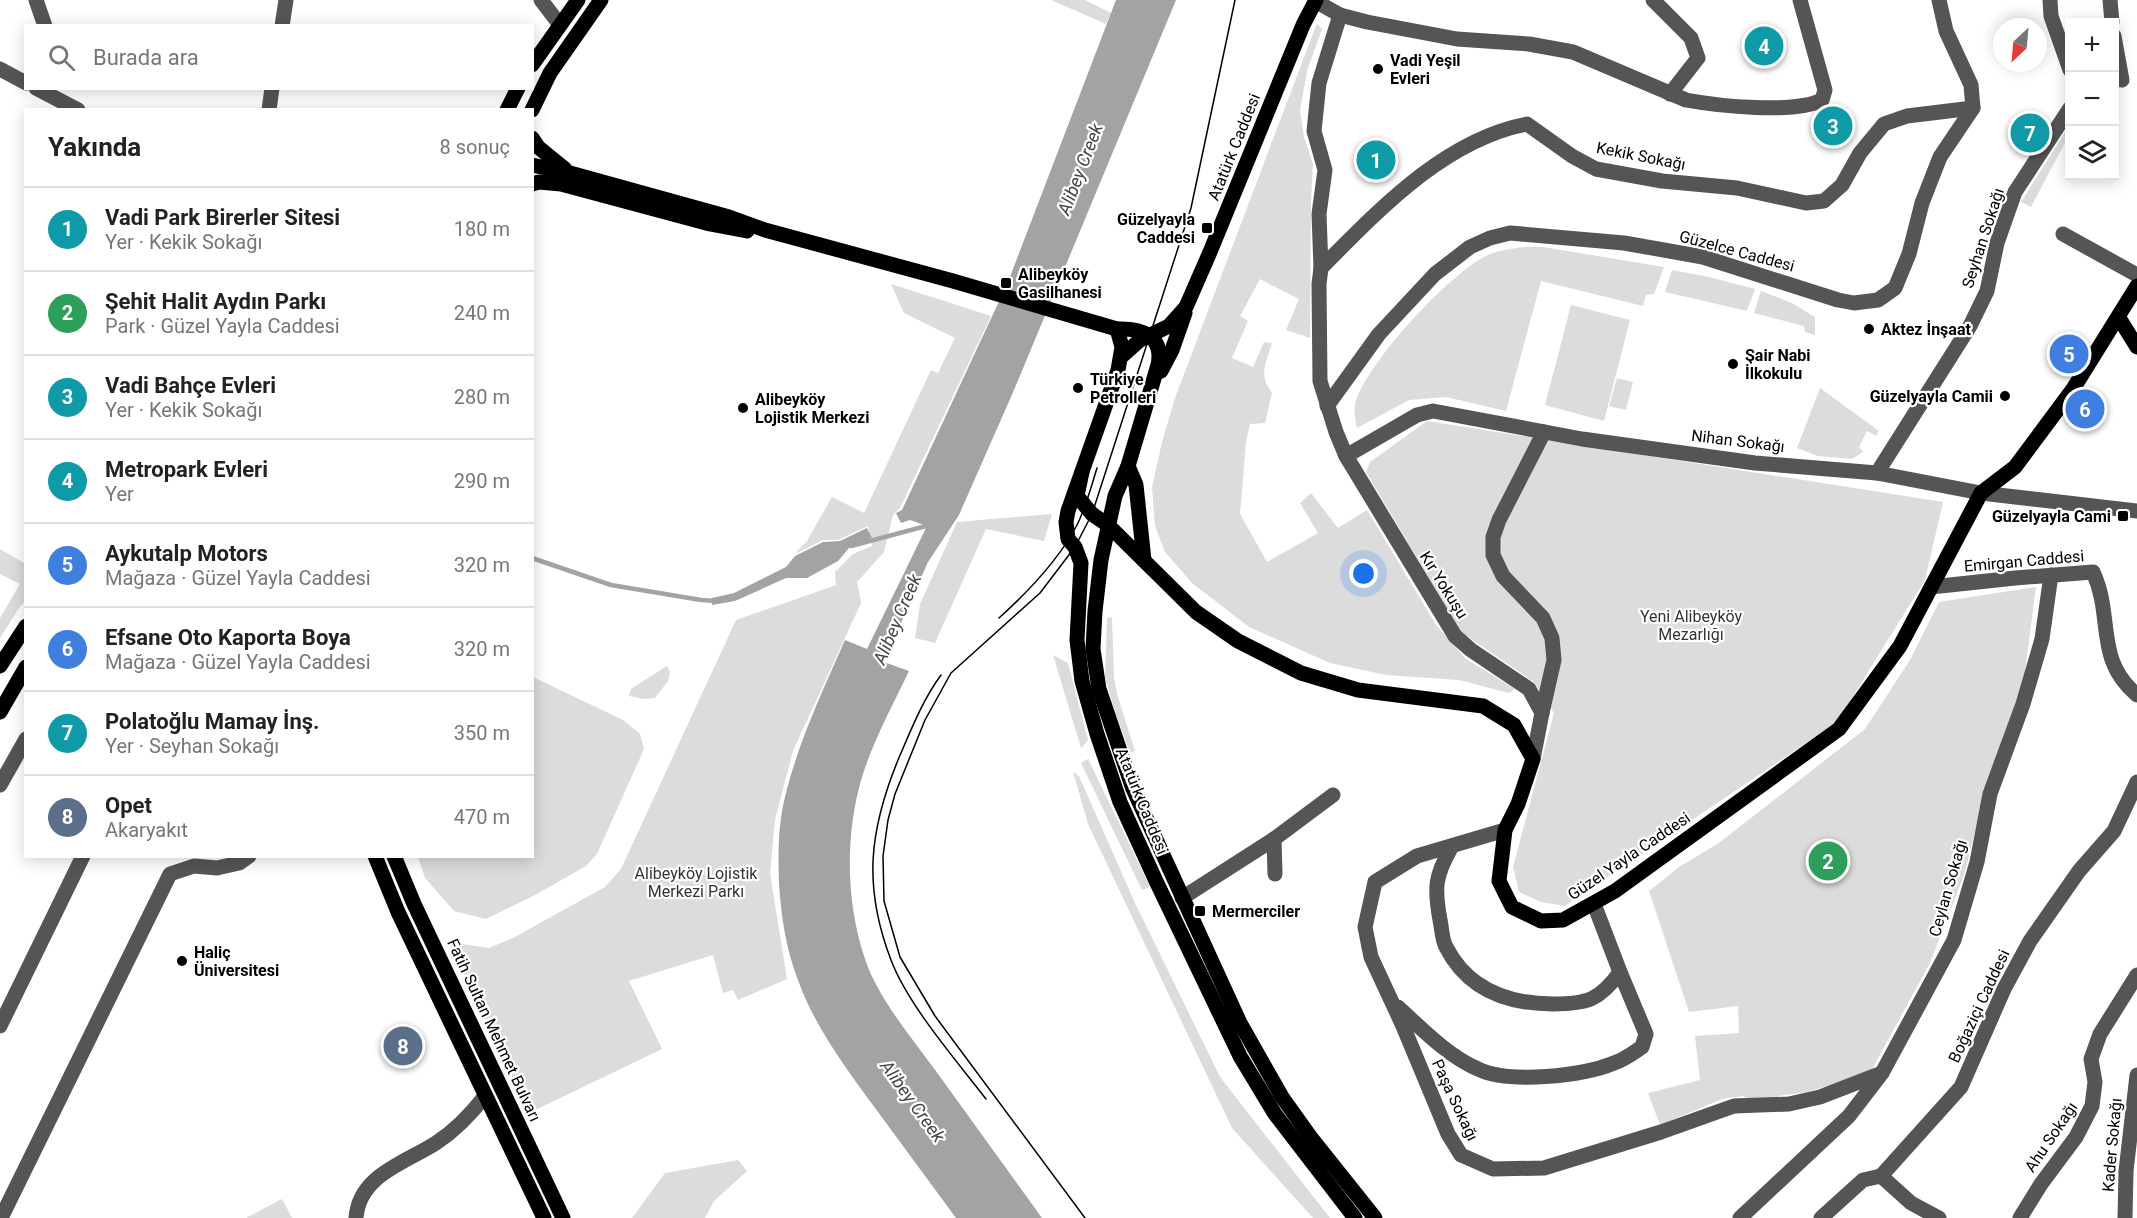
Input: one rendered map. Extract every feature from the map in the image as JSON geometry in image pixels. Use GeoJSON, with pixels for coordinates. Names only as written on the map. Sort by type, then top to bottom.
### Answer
{"type":"FeatureCollection","features":[{"type":"Feature","properties":{"kind":"main road"},"geometry":{"type":"LineString","coordinates":[[534,62],[578,0]]}},
{"type":"Feature","properties":{"kind":"main road"},"geometry":{"type":"LineString","coordinates":[[533,108],[550,73],[601,0]]}},
{"type":"Feature","properties":{"kind":"main road","name":"Atatürk Caddesi"},"geometry":{"type":"LineString","coordinates":[[1154,383],[1172,350],[1186,307],[1303,25],[1316,1]]}},
{"type":"Feature","properties":{"kind":"main road"},"geometry":{"type":"LineString","coordinates":[[508,108],[517,90]]}},
{"type":"Feature","properties":{"kind":"main road"},"geometry":{"type":"LineString","coordinates":[[534,141],[538,147],[570,173]]}},
{"type":"Feature","properties":{"kind":"main road"},"geometry":{"type":"LineString","coordinates":[[534,165],[570,173],[729,217],[765,230],[1117,329],[1131,329],[1149,336]]}},
{"type":"Feature","properties":{"kind":"main road"},"geometry":{"type":"LineString","coordinates":[[534,183],[561,184],[744,231],[765,230]]}},
{"type":"Feature","properties":{"kind":"main road","name":"Güzel Yayla Caddesi"},"geometry":{"type":"LineString","coordinates":[[1533,759],[1518,804],[1505,830],[1499,881],[1512,907],[1541,921],[1563,920],[1594,904],[1839,729],[1876,682],[1900,646],[1981,493],[2014,466],[2073,389],[2137,286]]}},
{"type":"Feature","properties":{"kind":"main road","name":"Atatürk Caddesi"},"geometry":{"type":"LineString","coordinates":[[1121,357],[1140,340],[1169,326],[1186,307]]}},
{"type":"Feature","properties":{"kind":"main road"},"geometry":{"type":"LineString","coordinates":[[2119,318],[2137,347]]}},
{"type":"Feature","properties":{"kind":"main road","name":"Atatürk Caddesi"},"geometry":{"type":"LineString","coordinates":[[1117,329],[1122,347],[1121,357],[1066,522],[1068,539],[1075,547],[1082,563],[1077,640],[1082,681],[1089,708],[1120,802],[1239,1056],[1275,1114],[1355,1218]]}},
{"type":"Feature","properties":{"kind":"main road","name":"Atatürk Caddesi"},"geometry":{"type":"LineString","coordinates":[[1149,336],[1156,342],[1160,355],[1154,383],[1128,466],[1114,496],[1095,611],[1093,649],[1099,688],[1133,789],[1240,1023],[1282,1097],[1375,1218]]}},
{"type":"Feature","properties":{"kind":"main road"},"geometry":{"type":"LineString","coordinates":[[1128,466],[1136,485],[1144,560]]}},
{"type":"Feature","properties":{"kind":"main road"},"geometry":{"type":"LineString","coordinates":[[1082,472],[1077,496],[1092,514],[1108,525],[1196,612],[1248,647],[1301,673],[1358,690],[1483,706],[1514,725],[1533,759]]}},
{"type":"Feature","properties":{"kind":"main road"},"geometry":{"type":"LineString","coordinates":[[0,666],[24,629]]}},
{"type":"Feature","properties":{"kind":"main road"},"geometry":{"type":"LineString","coordinates":[[0,712],[24,670]]}},
{"type":"Feature","properties":{"kind":"main road"},"geometry":{"type":"LineString","coordinates":[[376,858],[403,921],[544,1218]]}},
{"type":"Feature","properties":{"kind":"main road","name":"Fatih Sultan Mehmet Bulvarı"},"geometry":{"type":"LineString","coordinates":[[395,858],[414,904],[563,1218]]}},
{"type":"Feature","properties":{"kind":"street"},"geometry":{"type":"LineString","coordinates":[[36,0],[44,24]]}},
{"type":"Feature","properties":{"kind":"street"},"geometry":{"type":"LineString","coordinates":[[282,24],[286,0]]}},
{"type":"Feature","properties":{"kind":"street"},"geometry":{"type":"LineString","coordinates":[[542,0],[560,25]]}},
{"type":"Feature","properties":{"kind":"street"},"geometry":{"type":"LineString","coordinates":[[1653,0],[1691,38],[1698,58],[1670,94]]}},
{"type":"Feature","properties":{"kind":"street"},"geometry":{"type":"LineString","coordinates":[[1316,1],[1340,15],[1367,22],[1457,39],[1530,44],[1573,52],[1686,100],[1780,107],[1811,106],[1822,100],[1825,90],[1800,0]]}},
{"type":"Feature","properties":{"kind":"street"},"geometry":{"type":"LineString","coordinates":[[1939,0],[1946,30],[1971,85],[1973,108]]}},
{"type":"Feature","properties":{"kind":"street"},"geometry":{"type":"LineString","coordinates":[[2050,0],[2051,15],[2065,56]]}},
{"type":"Feature","properties":{"kind":"street"},"geometry":{"type":"LineString","coordinates":[[2110,0],[2112,18]]}},
{"type":"Feature","properties":{"kind":"street","name":"Kır Yokuşu"},"geometry":{"type":"LineString","coordinates":[[1340,15],[1319,83],[1314,131],[1325,170],[1319,214],[1321,268],[1319,284],[1320,381],[1327,406],[1346,456],[1455,636],[1471,650],[1529,689],[1542,713]]}},
{"type":"Feature","properties":{"kind":"street"},"geometry":{"type":"LineString","coordinates":[[0,69],[24,82]]}},
{"type":"Feature","properties":{"kind":"street"},"geometry":{"type":"LineString","coordinates":[[2119,81],[2137,76]]}},
{"type":"Feature","properties":{"kind":"street"},"geometry":{"type":"LineString","coordinates":[[40,90],[74,108]]}},
{"type":"Feature","properties":{"kind":"street"},"geometry":{"type":"LineString","coordinates":[[68,90],[76,108]]}},
{"type":"Feature","properties":{"kind":"street"},"geometry":{"type":"LineString","coordinates":[[269,108],[272,90]]}},
{"type":"Feature","properties":{"kind":"street","name":"Kekik Sokağı"},"geometry":{"type":"LineString","coordinates":[[1321,268],[1378,211],[1435,165],[1506,128],[1527,124],[1572,156],[1596,169],[1662,181],[1737,188],[1806,203],[1824,201],[1842,185],[1860,153],[1884,124],[1907,116],[1973,108]]}},
{"type":"Feature","properties":{"kind":"street","name":"Güzelce Caddesi"},"geometry":{"type":"LineString","coordinates":[[1327,406],[1379,334],[1435,274],[1470,247],[1490,238],[1510,233],[1624,243],[1703,257],[1838,300],[1854,303],[1878,300],[1895,288],[1909,254],[1922,203],[1940,157],[1973,108]]}},
{"type":"Feature","properties":{"kind":"street","name":"Seyhan Sokağı"},"geometry":{"type":"LineString","coordinates":[[1877,473],[1970,326],[1986,291],[1997,243],[2015,192],[2065,116]]}},
{"type":"Feature","properties":{"kind":"street"},"geometry":{"type":"LineString","coordinates":[[2063,234],[2137,274]]}},
{"type":"Feature","properties":{"kind":"street","name":"Nihan Sokağı"},"geometry":{"type":"LineString","coordinates":[[1346,456],[1417,415],[1433,411],[1582,439],[1755,463],[1877,473],[1981,493],[2137,511]]}},
{"type":"Feature","properties":{"kind":"street"},"geometry":{"type":"LineString","coordinates":[[1533,759],[1554,660],[1552,638],[1543,618],[1503,576],[1492,555],[1493,537],[1499,520],[1544,432]]}},
{"type":"Feature","properties":{"kind":"street","name":"Emirgan Caddesi"},"geometry":{"type":"LineString","coordinates":[[1931,587],[2093,572],[2100,588],[2111,660],[2124,684],[2137,695]]}},
{"type":"Feature","properties":{"kind":"street","name":"Ceylan Sokağı"},"geometry":{"type":"LineString","coordinates":[[1740,1218],[1849,1116],[1882,1073],[1954,940],[1977,862],[1990,794],[2023,704],[2042,639],[2051,575]]}},
{"type":"Feature","properties":{"kind":"street"},"geometry":{"type":"LineString","coordinates":[[0,785],[24,743]]}},
{"type":"Feature","properties":{"kind":"street","name":"Boğaziçi Caddesi"},"geometry":{"type":"LineString","coordinates":[[1881,1176],[1961,1088],[2004,989],[2030,941],[2079,871],[2114,831],[2137,782]]}},
{"type":"Feature","properties":{"kind":"street"},"geometry":{"type":"LineString","coordinates":[[1182,898],[1274,839],[1333,795]]}},
{"type":"Feature","properties":{"kind":"street","name":"Paşa Sokağı"},"geometry":{"type":"LineString","coordinates":[[1505,830],[1417,856],[1375,882],[1365,927],[1371,957],[1448,1134],[1461,1155],[1493,1169],[1544,1168],[1661,1132],[1734,1106],[1789,1104],[1820,1096],[1882,1073]]}},
{"type":"Feature","properties":{"kind":"street"},"geometry":{"type":"LineString","coordinates":[[1274,839],[1275,874]]}},
{"type":"Feature","properties":{"kind":"street"},"geometry":{"type":"LineString","coordinates":[[1452,846],[1440,866],[1436,895],[1445,946],[1467,977],[1494,994],[1528,1004],[1569,1004],[1597,998],[1620,972]]}},
{"type":"Feature","properties":{"kind":"street"},"geometry":{"type":"LineString","coordinates":[[0,1026],[82,858]]}},
{"type":"Feature","properties":{"kind":"street"},"geometry":{"type":"LineString","coordinates":[[1,1218],[170,874],[194,866],[217,868],[239,863],[246,858]]}},
{"type":"Feature","properties":{"kind":"street"},"geometry":{"type":"LineString","coordinates":[[1391,1000],[1422,1030],[1479,1070],[1516,1077],[1582,1073],[1616,1063],[1642,1047],[1646,1034],[1594,904]]}},
{"type":"Feature","properties":{"kind":"street","name":"Ahu Sokağı"},"geometry":{"type":"LineString","coordinates":[[2020,1218],[2041,1184],[2076,1137],[2092,1106],[2095,1082],[2091,1059],[2100,1034],[2137,975]]}},
{"type":"Feature","properties":{"kind":"street","name":"Kader Sokağı"},"geometry":{"type":"LineString","coordinates":[[2125,1218],[2126,1171],[2137,1075]]}},
{"type":"Feature","properties":{"kind":"street"},"geometry":{"type":"LineString","coordinates":[[356,1218],[357,1208],[364,1192],[376,1178],[437,1143],[466,1120],[486,1095]]}},
{"type":"Feature","properties":{"kind":"street"},"geometry":{"type":"LineString","coordinates":[[1821,1218],[1863,1180],[1881,1176],[1911,1203],[1939,1218]]}},
{"type":"Feature","properties":{"kind":"green space"},"geometry":{"type":"Polygon","coordinates":[[[1051,0],[1085,0],[1111,13],[1106,24],[1051,0]]]}},
{"type":"Feature","properties":{"kind":"green space"},"geometry":{"type":"Polygon","coordinates":[[[1317,23],[1322,29],[1307,71],[1300,110],[1304,137],[1313,164],[1310,338],[1286,330],[1299,299],[1260,279],[1240,316],[1248,321],[1232,358],[1253,367],[1264,342],[1272,343],[1264,374],[1272,393],[1265,423],[1250,424],[1246,442],[1240,514],[1267,562],[1318,533],[1300,503],[1311,493],[1338,528],[1367,510],[1436,625],[1466,659],[1515,689],[1509,693],[1459,680],[1386,675],[1330,663],[1249,627],[1192,583],[1165,552],[1155,526],[1152,487],[1175,398],[1317,23]]]}},
{"type":"Feature","properties":{"kind":"green space"},"geometry":{"type":"Polygon","coordinates":[[[2065,132],[2065,143],[2031,207],[2021,202],[2065,132]]]}},
{"type":"Feature","properties":{"kind":"green space"},"geometry":{"type":"Polygon","coordinates":[[[1522,247],[1543,247],[1664,267],[1654,294],[1646,295],[1643,306],[1541,281],[1506,411],[1446,397],[1409,400],[1357,428],[1354,408],[1362,388],[1374,367],[1412,320],[1454,278],[1474,263],[1490,254],[1522,247]]]}},
{"type":"Feature","properties":{"kind":"green space"},"geometry":{"type":"Polygon","coordinates":[[[1672,270],[1755,289],[1747,311],[1665,292],[1672,270]]]}},
{"type":"Feature","properties":{"kind":"green space","name":"Alibeyköy Lojistik Merkezi Parkı"},"geometry":{"type":"Polygon","coordinates":[[[891,284],[991,316],[900,508],[893,515],[884,552],[857,582],[861,603],[793,751],[775,820],[770,873],[787,979],[738,1000],[733,990],[723,993],[713,955],[629,981],[662,1049],[529,1113],[449,942],[489,948],[513,938],[605,887],[621,869],[736,620],[836,585],[835,572],[853,554],[872,546],[868,526],[838,540],[823,540],[796,552],[807,541],[832,497],[864,513],[931,370],[938,373],[955,338],[904,313],[891,284]]]}},
{"type":"Feature","properties":{"kind":"green space"},"geometry":{"type":"Polygon","coordinates":[[[1761,291],[1792,303],[1815,317],[1815,335],[1805,332],[1804,326],[1754,313],[1761,291]]]}},
{"type":"Feature","properties":{"kind":"green space"},"geometry":{"type":"Polygon","coordinates":[[[1571,305],[1630,320],[1604,421],[1545,405],[1571,305]]]}},
{"type":"Feature","properties":{"kind":"green space"},"geometry":{"type":"Polygon","coordinates":[[[1617,378],[1633,382],[1626,410],[1609,406],[1617,378]]]}},
{"type":"Feature","properties":{"kind":"green space"},"geometry":{"type":"Polygon","coordinates":[[[1820,388],[1879,431],[1876,436],[1867,431],[1859,447],[1863,452],[1852,459],[1818,456],[1797,448],[1820,388]]]}},
{"type":"Feature","properties":{"kind":"green space","name":"Yeni Alibeyköy Mezarlığı"},"geometry":{"type":"Polygon","coordinates":[[[1427,421],[1943,502],[1925,580],[1837,722],[1565,906],[1541,902],[1519,892],[1513,867],[1554,713],[1534,682],[1461,632],[1366,472],[1370,462],[1427,421]]]}},
{"type":"Feature","properties":{"kind":"green space"},"geometry":{"type":"Polygon","coordinates":[[[1052,514],[1044,541],[986,529],[935,643],[915,638],[920,604],[957,522],[1052,514]]]}},
{"type":"Feature","properties":{"kind":"green space"},"geometry":{"type":"Polygon","coordinates":[[[0,549],[24,563],[24,602],[0,638],[0,618],[20,584],[0,574],[0,549]]]}},
{"type":"Feature","properties":{"kind":"green space"},"geometry":{"type":"Polygon","coordinates":[[[2036,587],[2025,671],[2013,717],[1989,777],[1964,875],[1930,963],[1870,1073],[1807,1092],[1749,1100],[1743,1096],[1722,1099],[1660,1125],[1648,1093],[1700,1080],[1695,1036],[1739,1033],[1738,1006],[1689,1012],[1649,891],[1679,867],[1719,843],[1865,729],[1910,660],[1939,602],[2036,587]]]}},
{"type":"Feature","properties":{"kind":"green space"},"geometry":{"type":"Polygon","coordinates":[[[1112,617],[1114,677],[1135,751],[1130,753],[1105,677],[1107,618],[1112,617]]]}},
{"type":"Feature","properties":{"kind":"green space"},"geometry":{"type":"Polygon","coordinates":[[[1053,655],[1068,663],[1088,740],[1081,748],[1053,655]]]}},
{"type":"Feature","properties":{"kind":"green space"},"geometry":{"type":"Polygon","coordinates":[[[667,666],[670,672],[668,681],[655,698],[643,699],[629,696],[631,689],[667,666]]]}},
{"type":"Feature","properties":{"kind":"green space"},"geometry":{"type":"Polygon","coordinates":[[[534,677],[623,720],[640,734],[644,749],[597,854],[586,866],[486,919],[454,911],[425,878],[418,858],[534,858],[534,677]]]}},
{"type":"Feature","properties":{"kind":"green space"},"geometry":{"type":"Polygon","coordinates":[[[1088,759],[1150,887],[1142,890],[1081,763],[1088,759]]]}},
{"type":"Feature","properties":{"kind":"green space"},"geometry":{"type":"Polygon","coordinates":[[[1073,772],[1079,776],[1135,903],[1220,1077],[1330,1218],[1313,1218],[1232,1128],[1088,824],[1073,772]]]}},
{"type":"Feature","properties":{"kind":"green space"},"geometry":{"type":"Polygon","coordinates":[[[738,1160],[747,1171],[714,1201],[705,1218],[632,1218],[665,1173],[738,1160]]]}},
{"type":"Feature","properties":{"kind":"green space"},"geometry":{"type":"Polygon","coordinates":[[[282,1199],[292,1218],[246,1218],[282,1199]]]}},
{"type":"Feature","properties":{"kind":"water","name":"Alibey Creek"},"geometry":{"type":"Polygon","coordinates":[[[1116,0],[1176,0],[1014,390],[959,515],[928,562],[884,662],[909,671],[868,758],[854,809],[850,874],[854,918],[870,973],[895,1015],[1042,1218],[956,1218],[844,1065],[805,998],[790,956],[783,920],[779,873],[781,821],[789,780],[803,739],[845,640],[867,649],[927,526],[910,520],[901,523],[896,513],[902,510],[1008,282],[1116,0]]]}},
{"type":"Feature","properties":{"kind":"water"},"geometry":{"type":"Polygon","coordinates":[[[867,528],[872,538],[849,548],[838,561],[807,578],[786,578],[735,601],[712,605],[712,598],[734,593],[786,567],[795,556],[823,542],[840,541],[867,528]]]}},
{"type":"Feature","properties":{"kind":"waterway"},"geometry":{"type":"LineString","coordinates":[[851,546],[930,525]]}},
{"type":"Feature","properties":{"kind":"waterway"},"geometry":{"type":"LineString","coordinates":[[534,559],[611,585],[716,601]]}},
{"type":"Feature","properties":{"kind":"tram line"},"geometry":{"type":"LineString","coordinates":[[1085,1218],[935,1016],[900,957],[884,901],[883,856],[888,820],[895,794],[925,720],[951,673],[1040,593],[1075,547],[1092,514],[1191,208],[1235,0]]}},
{"type":"Feature","properties":{"kind":"tram line"},"geometry":{"type":"LineString","coordinates":[[999,618],[1042,575],[1061,551],[1077,525],[1097,468]]}},
{"type":"Feature","properties":{"kind":"tram line"},"geometry":{"type":"LineString","coordinates":[[941,675],[917,716],[888,786],[876,835],[873,883],[882,933],[899,977],[934,1032],[986,1099]]}},
{"type":"Feature","properties":{"kind":"place","name":"Metropark Evleri"},"geometry":{"type":"Point","coordinates":[1764,46]}},
{"type":"Feature","properties":{"kind":"place","name":"Vadi Yeşil Evleri"},"geometry":{"type":"Point","coordinates":[1378,69]}},
{"type":"Feature","properties":{"kind":"place","name":"Vadi Bahçe Evleri"},"geometry":{"type":"Point","coordinates":[1833,126]}},
{"type":"Feature","properties":{"kind":"place","name":"Polatoğlu Mamay İnş."},"geometry":{"type":"Point","coordinates":[2030,133]}},
{"type":"Feature","properties":{"kind":"place","name":"Vadi Park Birerler Sitesi"},"geometry":{"type":"Point","coordinates":[1376,160]}},
{"type":"Feature","properties":{"kind":"place","name":"Güzelyayla Caddesi"},"geometry":{"type":"Point","coordinates":[1207,228]}},
{"type":"Feature","properties":{"kind":"place","name":"Alibeyköy Gasilhanesi"},"geometry":{"type":"Point","coordinates":[1006,283]}},
{"type":"Feature","properties":{"kind":"place","name":"Aktez İnşaat"},"geometry":{"type":"Point","coordinates":[1869,329]}},
{"type":"Feature","properties":{"kind":"place","name":"Aykutalp Motors"},"geometry":{"type":"Point","coordinates":[2069,354]}},
{"type":"Feature","properties":{"kind":"place","name":"Şair Nabi İlkokulu"},"geometry":{"type":"Point","coordinates":[1733,364]}},
{"type":"Feature","properties":{"kind":"place","name":"Türkiye Petrolleri"},"geometry":{"type":"Point","coordinates":[1078,388]}},
{"type":"Feature","properties":{"kind":"place","name":"Güzelyayla Camii"},"geometry":{"type":"Point","coordinates":[2005,396]}},
{"type":"Feature","properties":{"kind":"place","name":"Alibeyköy Lojistik Merkezi"},"geometry":{"type":"Point","coordinates":[743,408]}},
{"type":"Feature","properties":{"kind":"place","name":"Efsane Oto Kaporta Boya"},"geometry":{"type":"Point","coordinates":[2085,409]}},
{"type":"Feature","properties":{"kind":"place","name":"Güzelyayla Cami"},"geometry":{"type":"Point","coordinates":[2123,516]}},
{"type":"Feature","properties":{"kind":"place","name":"Şehit Halit Aydın Parkı"},"geometry":{"type":"Point","coordinates":[1828,861]}},
{"type":"Feature","properties":{"kind":"place","name":"Mermerciler"},"geometry":{"type":"Point","coordinates":[1200,911]}},
{"type":"Feature","properties":{"kind":"place","name":"Haliç Üniversitesi"},"geometry":{"type":"Point","coordinates":[182,961]}},
{"type":"Feature","properties":{"kind":"place","name":"Opet"},"geometry":{"type":"Point","coordinates":[403,1046]}}]}
